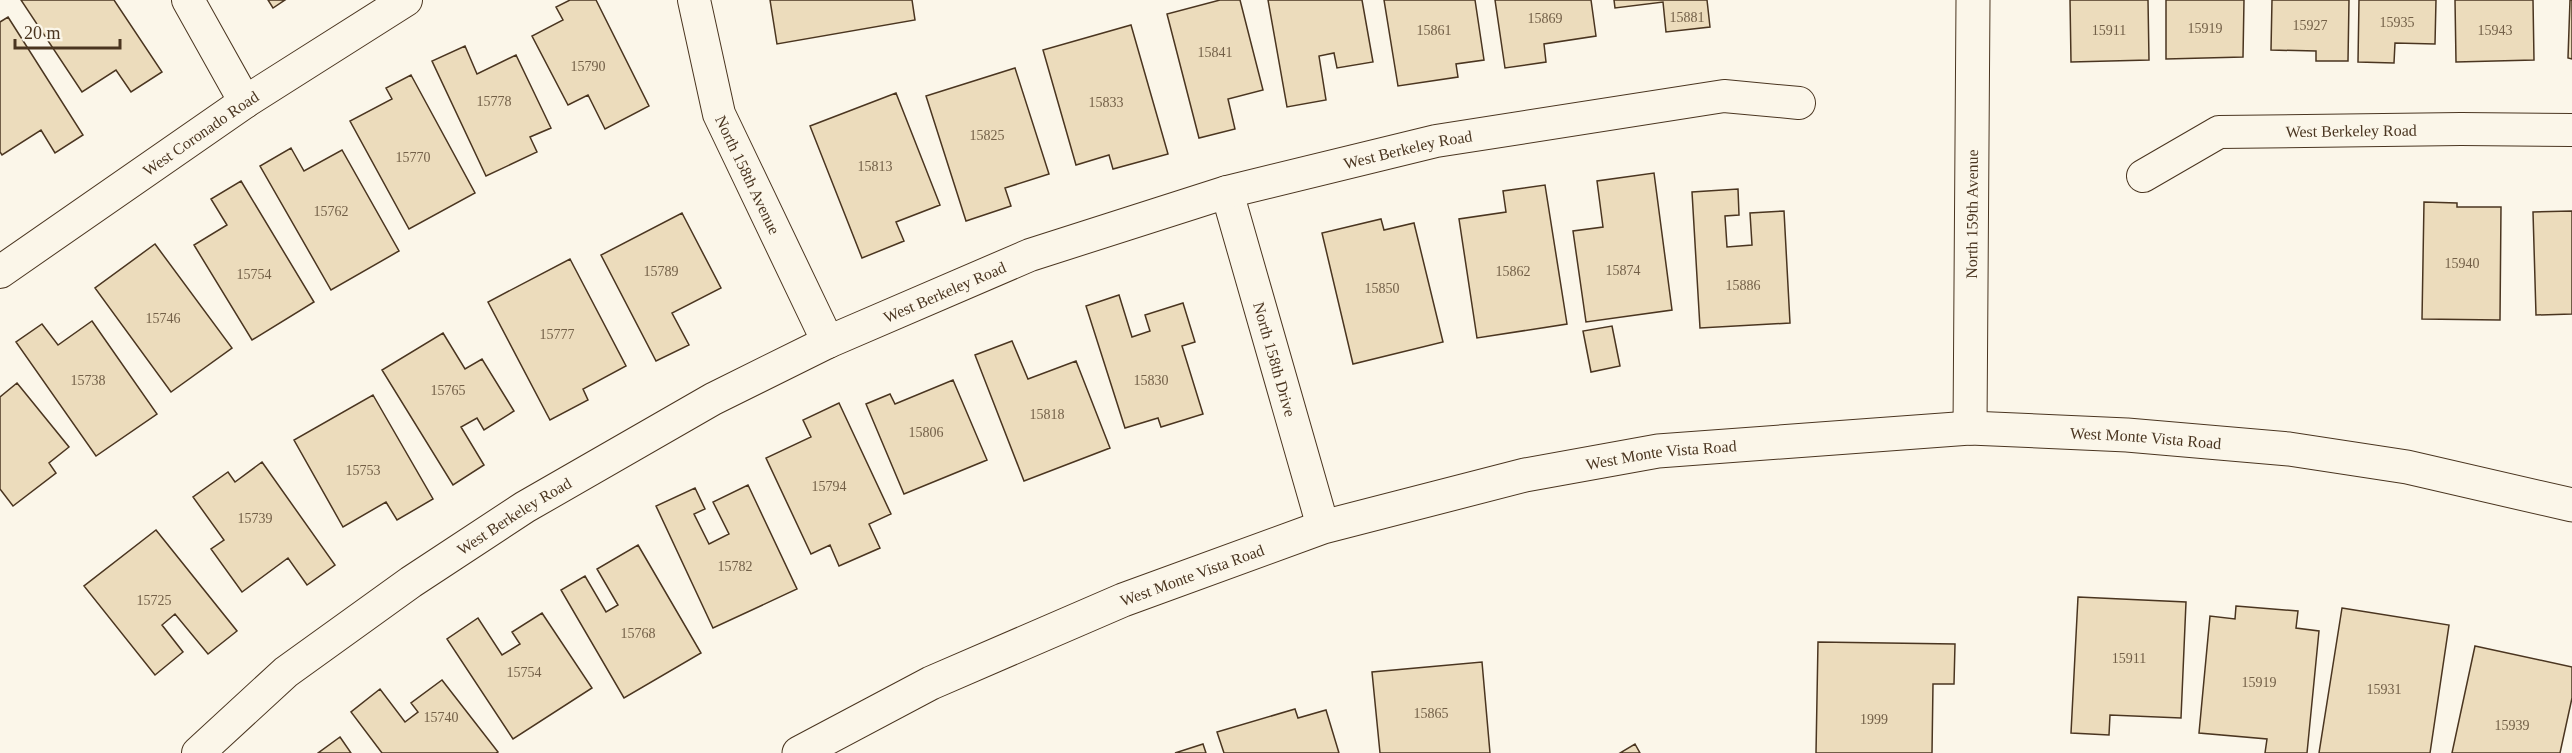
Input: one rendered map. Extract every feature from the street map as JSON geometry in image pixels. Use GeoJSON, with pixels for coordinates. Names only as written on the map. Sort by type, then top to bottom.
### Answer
{"type":"FeatureCollection","features":[{"type":"Feature","properties":{"kind":"street"},"geometry":{"type":"LineString","coordinates":[[188,0],[245,102]]}},
{"type":"Feature","properties":{"kind":"street","name":"West Coronado Road"},"geometry":{"type":"LineString","coordinates":[[0,272],[245,102],[406,0]]}},
{"type":"Feature","properties":{"kind":"street","name":"North 158th Avenue"},"geometry":{"type":"LineString","coordinates":[[694,0],[719,114],[828,342]]}},
{"type":"Feature","properties":{"kind":"street","name":"North 159th Avenue"},"geometry":{"type":"LineString","coordinates":[[1970,428],[1973,0]]}},
{"type":"Feature","properties":{"kind":"street","name":"West Berkeley Road"},"geometry":{"type":"LineString","coordinates":[[198,753],[286,672],[411,582],[545,496],[713,399],[828,342],[1030,255],[1227,192],[1436,141],[1724,96],[1799,103]]}},
{"type":"Feature","properties":{"kind":"street","name":"West Berkeley Road"},"geometry":{"type":"LineString","coordinates":[[2143,176],[2219,132],[2572,130]]}},
{"type":"Feature","properties":{"kind":"street","name":"North 158th Drive"},"geometry":{"type":"LineString","coordinates":[[1227,192],[1323,527]]}},
{"type":"Feature","properties":{"kind":"street","name":"West Monte Vista Road"},"geometry":{"type":"LineString","coordinates":[[799,753],[931,683],[1123,600],[1323,527],[1525,475],[1658,451],[1970,428],[2127,435],[2289,449],[2407,467],[2572,505]]}},
{"type":"Feature","properties":{"kind":"building"},"geometry":{"type":"Polygon","coordinates":[[[21,0],[114,0],[162,72],[131,92],[116,70],[82,92],[21,0]]]}},
{"type":"Feature","properties":{"kind":"building"},"geometry":{"type":"Polygon","coordinates":[[[268,0],[285,0],[273,8],[268,0]]]}},
{"type":"Feature","properties":{"kind":"building"},"geometry":{"type":"Polygon","coordinates":[[[570,0],[596,0],[649,106],[605,129],[588,95],[568,105],[532,36],[563,20],[556,7],[570,0]]]}},
{"type":"Feature","properties":{"kind":"building"},"geometry":{"type":"Polygon","coordinates":[[[770,0],[912,0],[915,20],[777,44],[770,0]]]}},
{"type":"Feature","properties":{"kind":"building"},"geometry":{"type":"Polygon","coordinates":[[[1220,0],[1240,0],[1263,90],[1228,99],[1235,129],[1199,138],[1167,14],[1220,0]]]}},
{"type":"Feature","properties":{"kind":"building"},"geometry":{"type":"Polygon","coordinates":[[[1268,0],[1362,0],[1373,62],[1337,68],[1334,53],[1319,56],[1326,100],[1287,107],[1268,0]]]}},
{"type":"Feature","properties":{"kind":"building"},"geometry":{"type":"Polygon","coordinates":[[[1384,0],[1475,0],[1484,60],[1456,64],[1458,77],[1398,86],[1384,0]]]}},
{"type":"Feature","properties":{"kind":"building"},"geometry":{"type":"Polygon","coordinates":[[[1495,0],[1591,0],[1596,36],[1544,44],[1546,62],[1505,68],[1495,0]]]}},
{"type":"Feature","properties":{"kind":"building"},"geometry":{"type":"Polygon","coordinates":[[[1614,0],[1707,0],[1710,27],[1666,32],[1663,2],[1615,8],[1614,0]]]}},
{"type":"Feature","properties":{"kind":"building"},"geometry":{"type":"Polygon","coordinates":[[[2070,0],[2148,0],[2149,60],[2071,62],[2070,0]]]}},
{"type":"Feature","properties":{"kind":"building"},"geometry":{"type":"Polygon","coordinates":[[[2166,0],[2244,0],[2243,57],[2166,59],[2166,0]]]}},
{"type":"Feature","properties":{"kind":"building"},"geometry":{"type":"Polygon","coordinates":[[[2272,0],[2349,0],[2348,61],[2316,61],[2316,51],[2271,50],[2272,0]]]}},
{"type":"Feature","properties":{"kind":"building"},"geometry":{"type":"Polygon","coordinates":[[[2359,0],[2436,0],[2435,44],[2395,43],[2394,63],[2358,62],[2359,0]]]}},
{"type":"Feature","properties":{"kind":"building"},"geometry":{"type":"Polygon","coordinates":[[[2455,0],[2533,0],[2534,60],[2456,62],[2455,0]]]}},
{"type":"Feature","properties":{"kind":"building"},"geometry":{"type":"Polygon","coordinates":[[[2570,0],[2572,0],[2572,59],[2568,58],[2570,0]]]}},
{"type":"Feature","properties":{"kind":"building"},"geometry":{"type":"Polygon","coordinates":[[[8,17],[83,135],[55,153],[41,130],[2,155],[0,152],[0,22],[8,17]]]}},
{"type":"Feature","properties":{"kind":"building"},"geometry":{"type":"Polygon","coordinates":[[[1131,25],[1168,154],[1113,169],[1109,155],[1076,165],[1043,50],[1131,25]]]}},
{"type":"Feature","properties":{"kind":"building"},"geometry":{"type":"Polygon","coordinates":[[[465,46],[477,74],[516,55],[551,128],[530,137],[537,152],[486,176],[432,61],[465,46]]]}},
{"type":"Feature","properties":{"kind":"building"},"geometry":{"type":"Polygon","coordinates":[[[1015,68],[1049,174],[1005,188],[1011,206],[966,221],[926,96],[1015,68]]]}},
{"type":"Feature","properties":{"kind":"building"},"geometry":{"type":"Polygon","coordinates":[[[411,75],[475,193],[409,229],[350,121],[392,99],[386,88],[411,75]]]}},
{"type":"Feature","properties":{"kind":"building"},"geometry":{"type":"Polygon","coordinates":[[[896,93],[940,205],[896,222],[904,241],[862,258],[810,126],[896,93]]]}},
{"type":"Feature","properties":{"kind":"building"},"geometry":{"type":"Polygon","coordinates":[[[291,148],[304,171],[342,150],[399,251],[331,290],[260,166],[291,148]]]}},
{"type":"Feature","properties":{"kind":"building"},"geometry":{"type":"Polygon","coordinates":[[[1654,173],[1672,310],[1586,322],[1573,231],[1603,227],[1597,181],[1654,173]]]}},
{"type":"Feature","properties":{"kind":"building"},"geometry":{"type":"Polygon","coordinates":[[[241,181],[314,302],[252,340],[194,245],[227,225],[211,199],[241,181]]]}},
{"type":"Feature","properties":{"kind":"building"},"geometry":{"type":"Polygon","coordinates":[[[1545,185],[1567,324],[1477,338],[1459,219],[1506,212],[1503,191],[1545,185]]]}},
{"type":"Feature","properties":{"kind":"building"},"geometry":{"type":"Polygon","coordinates":[[[1738,189],[1739,215],[1725,216],[1727,247],[1752,245],[1750,213],[1784,211],[1790,323],[1700,328],[1692,192],[1738,189]]]}},
{"type":"Feature","properties":{"kind":"building"},"geometry":{"type":"Polygon","coordinates":[[[2424,202],[2457,203],[2457,207],[2501,207],[2500,320],[2422,319],[2424,202]]]}},
{"type":"Feature","properties":{"kind":"building"},"geometry":{"type":"Polygon","coordinates":[[[2572,211],[2572,314],[2536,315],[2533,212],[2572,211]]]}},
{"type":"Feature","properties":{"kind":"building"},"geometry":{"type":"Polygon","coordinates":[[[682,213],[721,288],[672,313],[689,345],[656,361],[601,255],[682,213]]]}},
{"type":"Feature","properties":{"kind":"building"},"geometry":{"type":"Polygon","coordinates":[[[1381,219],[1384,230],[1414,223],[1443,342],[1353,364],[1322,233],[1381,219]]]}},
{"type":"Feature","properties":{"kind":"building"},"geometry":{"type":"Polygon","coordinates":[[[155,244],[232,348],[171,392],[95,288],[155,244]]]}},
{"type":"Feature","properties":{"kind":"building"},"geometry":{"type":"Polygon","coordinates":[[[570,259],[626,366],[583,389],[588,400],[550,420],[488,302],[570,259]]]}},
{"type":"Feature","properties":{"kind":"building"},"geometry":{"type":"Polygon","coordinates":[[[1119,295],[1132,337],[1150,331],[1145,315],[1183,303],[1195,342],[1182,346],[1203,414],[1161,427],[1158,418],[1125,428],[1086,306],[1119,295]]]}},
{"type":"Feature","properties":{"kind":"building"},"geometry":{"type":"Polygon","coordinates":[[[92,321],[157,414],[96,456],[16,342],[42,324],[58,345],[92,321]]]}},
{"type":"Feature","properties":{"kind":"building"},"geometry":{"type":"Polygon","coordinates":[[[1612,326],[1620,366],[1591,372],[1583,331],[1612,326]]]}},
{"type":"Feature","properties":{"kind":"building"},"geometry":{"type":"Polygon","coordinates":[[[443,333],[465,369],[482,359],[514,411],[484,430],[477,418],[461,427],[484,465],[453,485],[382,370],[443,333]]]}},
{"type":"Feature","properties":{"kind":"building"},"geometry":{"type":"Polygon","coordinates":[[[1012,341],[1028,379],[1076,361],[1110,448],[1024,481],[975,355],[1012,341]]]}},
{"type":"Feature","properties":{"kind":"building"},"geometry":{"type":"Polygon","coordinates":[[[953,380],[987,460],[904,494],[866,404],[890,394],[895,404],[953,380]]]}},
{"type":"Feature","properties":{"kind":"building"},"geometry":{"type":"Polygon","coordinates":[[[17,383],[69,447],[49,463],[56,473],[13,506],[0,489],[0,397],[17,383]]]}},
{"type":"Feature","properties":{"kind":"building"},"geometry":{"type":"Polygon","coordinates":[[[373,395],[433,499],[397,520],[386,502],[343,527],[294,440],[373,395]]]}},
{"type":"Feature","properties":{"kind":"building"},"geometry":{"type":"Polygon","coordinates":[[[839,403],[891,514],[869,524],[880,548],[839,566],[830,545],[811,554],[766,458],[811,437],[803,420],[839,403]]]}},
{"type":"Feature","properties":{"kind":"building"},"geometry":{"type":"Polygon","coordinates":[[[262,462],[335,565],[307,585],[288,558],[242,592],[211,549],[224,540],[193,497],[228,472],[235,482],[262,462]]]}},
{"type":"Feature","properties":{"kind":"building"},"geometry":{"type":"Polygon","coordinates":[[[748,485],[797,589],[713,628],[656,506],[695,488],[705,509],[694,514],[709,544],[729,534],[713,502],[748,485]]]}},
{"type":"Feature","properties":{"kind":"building"},"geometry":{"type":"Polygon","coordinates":[[[156,530],[237,631],[208,654],[175,614],[162,625],[183,652],[155,675],[84,586],[156,530]]]}},
{"type":"Feature","properties":{"kind":"building"},"geometry":{"type":"Polygon","coordinates":[[[638,545],[701,653],[624,698],[561,590],[585,576],[606,612],[618,605],[597,569],[638,545]]]}},
{"type":"Feature","properties":{"kind":"building"},"geometry":{"type":"Polygon","coordinates":[[[2078,597],[2186,602],[2181,718],[2110,715],[2109,735],[2071,733],[2078,597]]]}},
{"type":"Feature","properties":{"kind":"building"},"geometry":{"type":"Polygon","coordinates":[[[2236,606],[2298,611],[2296,628],[2319,631],[2307,753],[2265,753],[2267,739],[2199,733],[2210,616],[2235,619],[2236,606]]]}},
{"type":"Feature","properties":{"kind":"building"},"geometry":{"type":"Polygon","coordinates":[[[2342,608],[2449,625],[2430,753],[2319,753],[2342,608]]]}},
{"type":"Feature","properties":{"kind":"building"},"geometry":{"type":"Polygon","coordinates":[[[542,613],[592,688],[513,739],[447,639],[478,618],[502,655],[520,644],[512,632],[542,613]]]}},
{"type":"Feature","properties":{"kind":"building"},"geometry":{"type":"Polygon","coordinates":[[[1818,642],[1955,644],[1954,684],[1933,684],[1932,753],[1816,753],[1818,642]]]}},
{"type":"Feature","properties":{"kind":"building"},"geometry":{"type":"Polygon","coordinates":[[[2475,646],[2572,667],[2572,698],[2560,753],[2452,753],[2475,646]]]}},
{"type":"Feature","properties":{"kind":"building"},"geometry":{"type":"Polygon","coordinates":[[[1482,662],[1490,753],[1380,753],[1372,672],[1482,662]]]}},
{"type":"Feature","properties":{"kind":"building"},"geometry":{"type":"Polygon","coordinates":[[[442,680],[498,752],[382,753],[351,712],[380,689],[405,722],[418,712],[411,703],[442,680]]]}},
{"type":"Feature","properties":{"kind":"building"},"geometry":{"type":"Polygon","coordinates":[[[1295,709],[1298,718],[1326,710],[1339,753],[1224,753],[1217,732],[1295,709]]]}},
{"type":"Feature","properties":{"kind":"building"},"geometry":{"type":"Polygon","coordinates":[[[340,737],[351,753],[318,753],[340,737]]]}},
{"type":"Feature","properties":{"kind":"building"},"geometry":{"type":"Polygon","coordinates":[[[1203,744],[1206,753],[1175,753],[1203,744]]]}},
{"type":"Feature","properties":{"kind":"building"},"geometry":{"type":"Polygon","coordinates":[[[1635,744],[1640,753],[1620,753],[1635,744]]]}}]}
